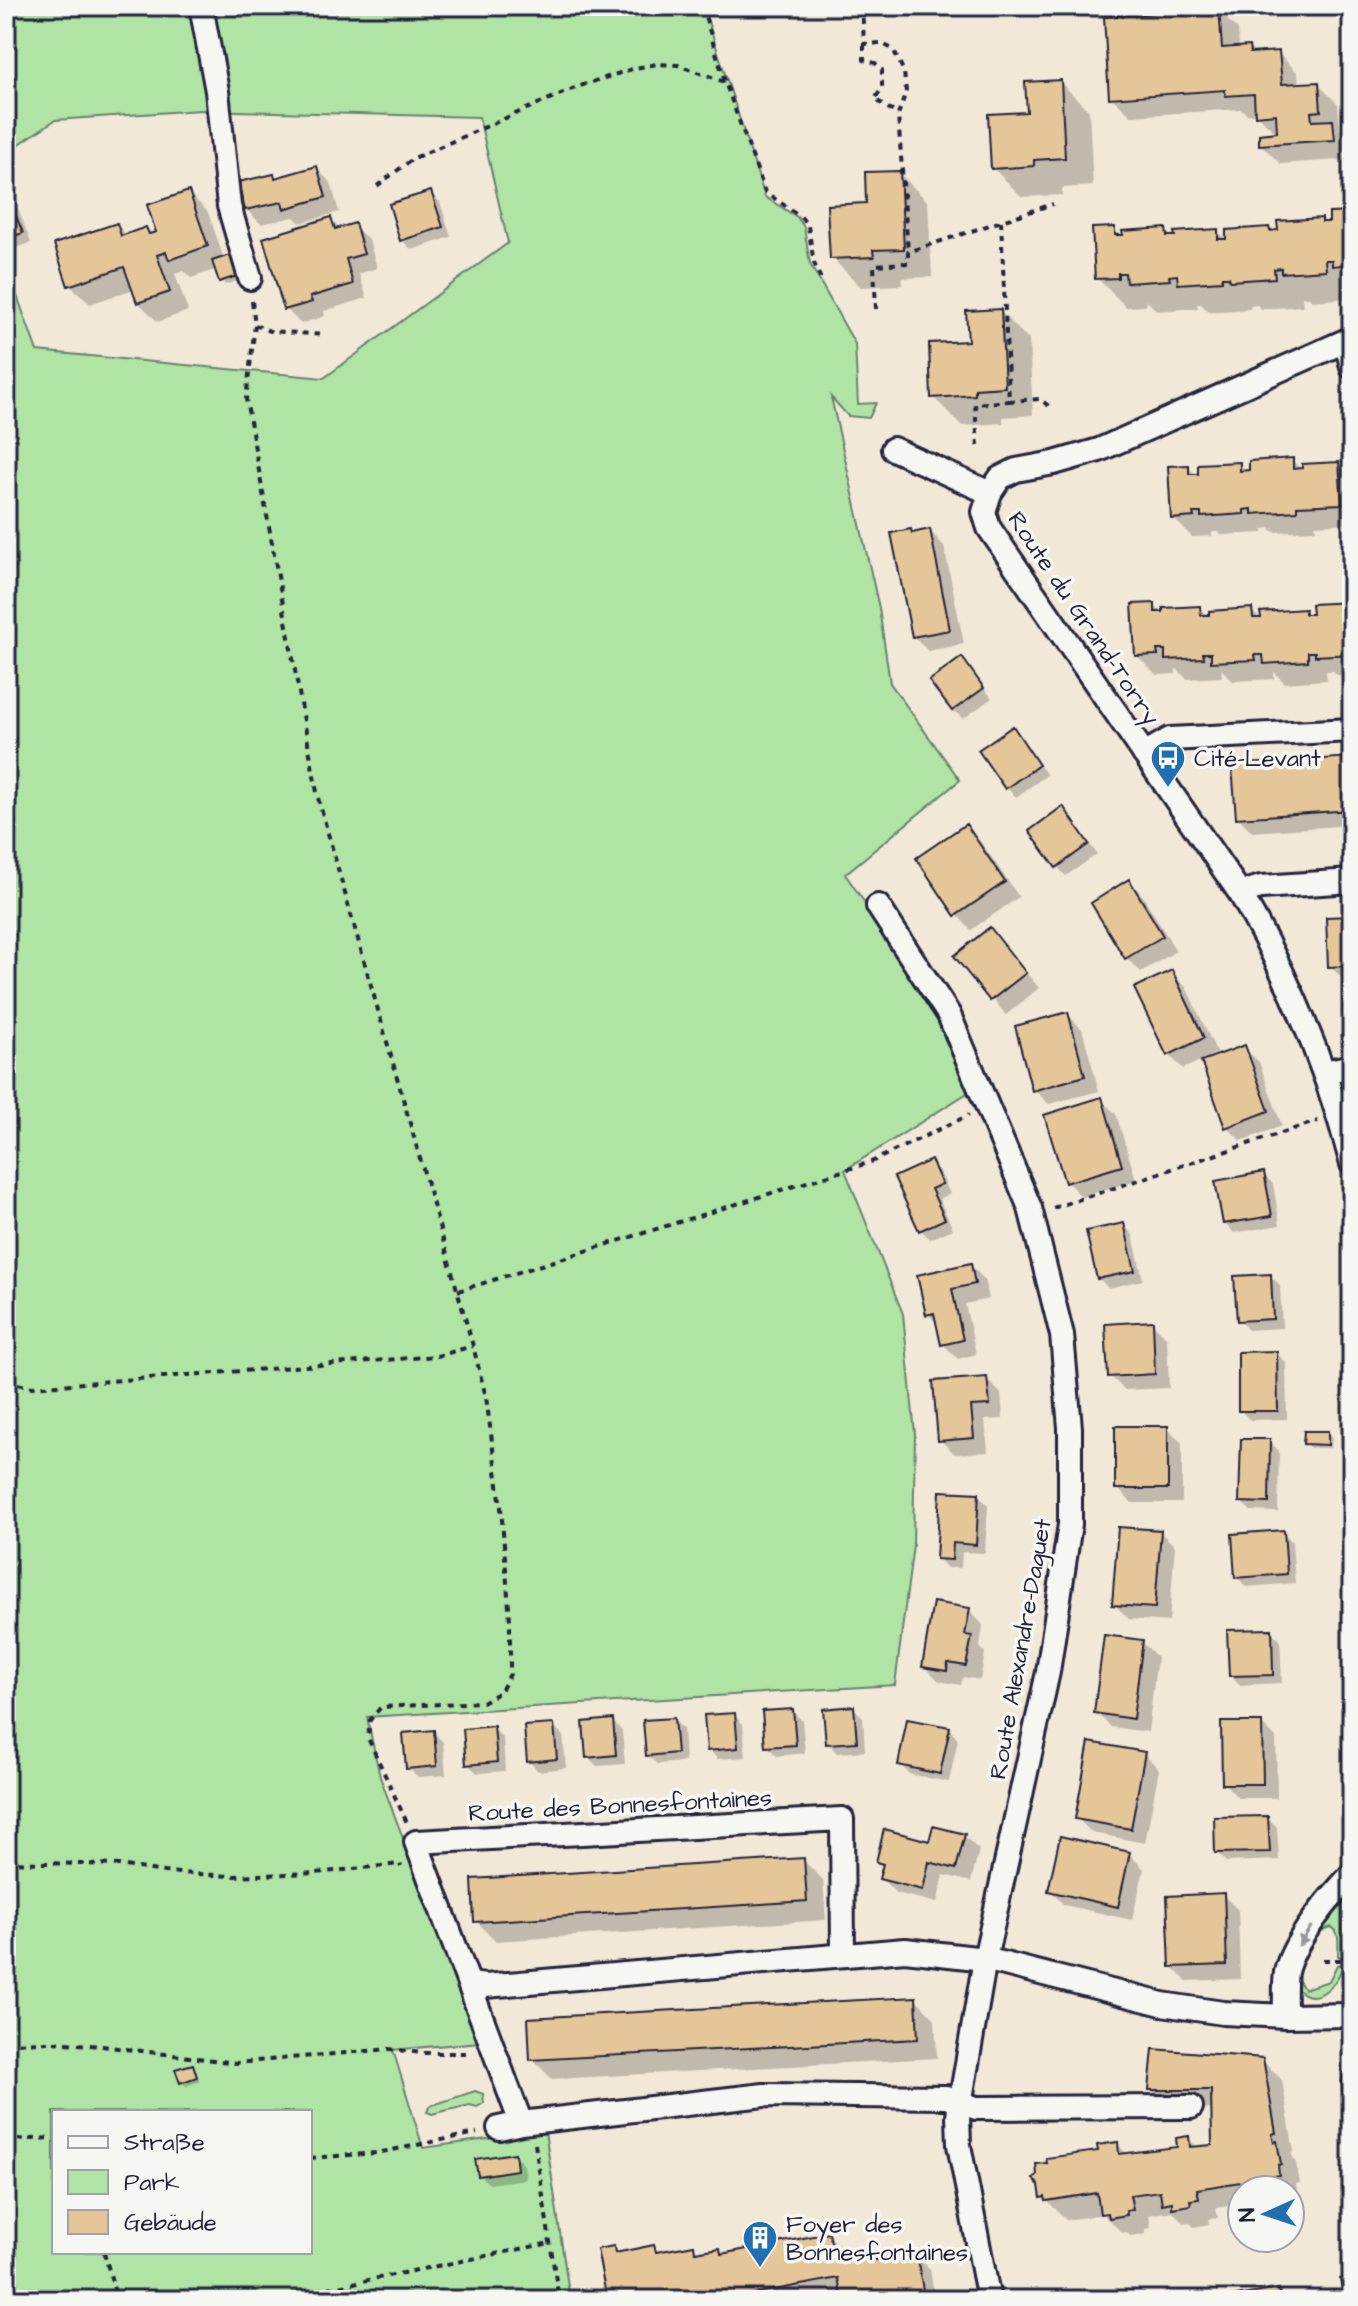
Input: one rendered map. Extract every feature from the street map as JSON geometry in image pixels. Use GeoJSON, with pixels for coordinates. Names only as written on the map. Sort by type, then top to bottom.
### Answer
{"type":"FeatureCollection","features":[{"type":"Feature","properties":{"kind":"street"},"geometry":{"type":"LineString","coordinates":[[201,6],[217,91],[229,206],[250,278]]}},
{"type":"Feature","properties":{"kind":"street"},"geometry":{"type":"LineString","coordinates":[[1349,340],[1352,367]]}},
{"type":"Feature","properties":{"kind":"street","name":"Route du Grand-Torry"},"geometry":{"type":"LineString","coordinates":[[1349,340],[1099,450],[1016,470],[1000,478],[990,493],[984,512],[989,528],[1240,893],[1265,935],[1305,1018],[1339,1115],[1352,1164]]}},
{"type":"Feature","properties":{"kind":"street"},"geometry":{"type":"LineString","coordinates":[[893,449],[990,493]]}},
{"type":"Feature","properties":{"kind":"street"},"geometry":{"type":"LineString","coordinates":[[1144,754],[1170,739],[1352,730]]}},
{"type":"Feature","properties":{"kind":"street"},"geometry":{"type":"LineString","coordinates":[[1240,893],[1261,887],[1352,881]]}},
{"type":"Feature","properties":{"kind":"street","name":"Route Alexandre-Daguet"},"geometry":{"type":"LineString","coordinates":[[878,906],[949,1015],[989,1106],[1030,1208],[1062,1335],[1070,1428],[1070,1524],[1048,1672],[985,1959]]}},
{"type":"Feature","properties":{"kind":"street"},"geometry":{"type":"LineString","coordinates":[[1325,1072],[1352,1066]]}},
{"type":"Feature","properties":{"kind":"street","name":"Route des Bonnesfontaines"},"geometry":{"type":"LineString","coordinates":[[416,1842],[842,1819],[843,1955]]}},
{"type":"Feature","properties":{"kind":"street"},"geometry":{"type":"LineString","coordinates":[[416,1842],[521,2123]]}},
{"type":"Feature","properties":{"kind":"street"},"geometry":{"type":"LineString","coordinates":[[1285,2016],[1287,1971],[1300,1943],[1337,1889],[1352,1874]]}},
{"type":"Feature","properties":{"kind":"street"},"geometry":{"type":"LineString","coordinates":[[471,1984],[485,1986],[905,1950],[985,1959],[1162,2004],[1223,2013],[1352,2015]]}},
{"type":"Feature","properties":{"kind":"street"},"geometry":{"type":"LineString","coordinates":[[985,1959],[958,2116],[959,2145],[989,2300]]}},
{"type":"Feature","properties":{"kind":"street"},"geometry":{"type":"LineString","coordinates":[[499,2128],[764,2095],[946,2097],[976,2108],[1191,2107]]}},
{"type":"Feature","properties":{"kind":"path"},"geometry":{"type":"LineString","coordinates":[[702,6],[725,82],[765,192],[800,216],[808,226],[814,263],[822,282]]}},
{"type":"Feature","properties":{"kind":"path"},"geometry":{"type":"LineString","coordinates":[[862,6],[864,60],[875,63],[882,70],[882,88],[875,99],[898,115]]}},
{"type":"Feature","properties":{"kind":"path"},"geometry":{"type":"LineString","coordinates":[[864,44],[880,43],[893,49],[904,72],[906,92],[898,115],[908,263],[874,265],[876,309]]}},
{"type":"Feature","properties":{"kind":"path"},"geometry":{"type":"LineString","coordinates":[[377,186],[414,158],[577,87],[635,68],[657,64],[678,65],[725,82]]}},
{"type":"Feature","properties":{"kind":"path"},"geometry":{"type":"LineString","coordinates":[[908,252],[1053,204]]}},
{"type":"Feature","properties":{"kind":"path"},"geometry":{"type":"LineString","coordinates":[[1001,221],[1009,401]]}},
{"type":"Feature","properties":{"kind":"path"},"geometry":{"type":"LineString","coordinates":[[250,278],[255,325],[246,399],[318,798],[473,1346],[486,1397],[501,1507],[510,1620],[510,1674],[501,1691],[482,1702],[381,1707],[370,1720],[368,1738],[416,1842]]}},
{"type":"Feature","properties":{"kind":"path"},"geometry":{"type":"LineString","coordinates":[[255,325],[270,331],[325,335]]}},
{"type":"Feature","properties":{"kind":"path"},"geometry":{"type":"LineString","coordinates":[[978,446],[975,404],[1040,399],[1050,407]]}},
{"type":"Feature","properties":{"kind":"path"},"geometry":{"type":"LineString","coordinates":[[458,1291],[871,1162],[989,1106]]}},
{"type":"Feature","properties":{"kind":"path"},"geometry":{"type":"LineString","coordinates":[[1047,1210],[1339,1115]]}},
{"type":"Feature","properties":{"kind":"path"},"geometry":{"type":"LineString","coordinates":[[6,1382],[32,1387],[437,1356],[473,1346]]}},
{"type":"Feature","properties":{"kind":"path"},"geometry":{"type":"LineString","coordinates":[[6,1862],[119,1865],[164,1872],[231,1876],[316,1873],[400,1864],[405,1878]]}},
{"type":"Feature","properties":{"kind":"path"},"geometry":{"type":"LineString","coordinates":[[1323,1960],[1343,1960],[1347,1966]]}},
{"type":"Feature","properties":{"kind":"path"},"geometry":{"type":"LineString","coordinates":[[6,2043],[53,2042],[101,2046],[236,2063],[389,2049],[422,2053],[473,2053],[468,2040]]}},
{"type":"Feature","properties":{"kind":"path"},"geometry":{"type":"LineString","coordinates":[[521,2123],[535,2143],[559,2300]]}},
{"type":"Feature","properties":{"kind":"path"},"geometry":{"type":"LineString","coordinates":[[312,2158],[377,2153],[499,2128]]}},
{"type":"Feature","properties":{"kind":"path"},"geometry":{"type":"LineString","coordinates":[[6,2140],[52,2138]]}},
{"type":"Feature","properties":{"kind":"path"},"geometry":{"type":"LineString","coordinates":[[270,2300],[550,2243]]}},
{"type":"Feature","properties":{"kind":"path"},"geometry":{"type":"LineString","coordinates":[[105,2254],[117,2300]]}},
{"type":"Feature","properties":{"kind":"green space"},"geometry":{"type":"Polygon","coordinates":[[[6,6],[703,6],[765,197],[797,217],[804,227],[810,264],[855,344],[858,404],[876,403],[869,418],[848,416],[831,397],[879,608],[890,683],[960,780],[845,874],[964,1048],[980,1085],[845,1170],[903,1314],[915,1434],[913,1545],[895,1685],[367,1717],[380,1777],[480,2042],[393,2050],[423,2148],[545,2131],[570,2300],[6,2300],[6,265],[37,351],[324,378],[508,243],[479,117],[200,110],[55,120],[6,153],[6,6]]]}},
{"type":"Feature","properties":{"kind":"green space"},"geometry":{"type":"Polygon","coordinates":[[[1342,1901],[1344,1958],[1338,1956],[1338,1939],[1334,1929],[1331,1927],[1316,1933],[1342,1901]]]}},
{"type":"Feature","properties":{"kind":"green space"},"geometry":{"type":"Polygon","coordinates":[[[1343,1964],[1332,1985],[1320,1994],[1305,1995],[1298,1990],[1299,1981],[1304,1989],[1329,1981],[1337,1965],[1343,1964]]]}},
{"type":"Feature","properties":{"kind":"green space"},"geometry":{"type":"Polygon","coordinates":[[[475,2091],[483,2094],[484,2103],[477,2107],[470,2105],[432,2114],[427,2112],[430,2106],[475,2091]]]}},
{"type":"Feature","properties":{"kind":"building"},"geometry":{"type":"Polygon","coordinates":[[[1219,8],[1222,48],[1249,46],[1250,53],[1279,51],[1282,84],[1319,82],[1321,111],[1311,112],[1312,121],[1333,120],[1335,140],[1259,145],[1259,134],[1277,132],[1276,114],[1255,116],[1254,94],[1225,96],[1225,90],[1109,98],[1104,17],[1219,8]]]}},
{"type":"Feature","properties":{"kind":"building"},"geometry":{"type":"Polygon","coordinates":[[[1061,80],[1065,158],[1034,160],[1034,166],[991,169],[988,114],[1027,112],[1025,82],[1061,80]]]}},
{"type":"Feature","properties":{"kind":"building"},"geometry":{"type":"Polygon","coordinates":[[[317,166],[326,197],[284,209],[282,202],[245,210],[238,182],[274,174],[275,178],[317,166]]]}},
{"type":"Feature","properties":{"kind":"building"},"geometry":{"type":"Polygon","coordinates":[[[900,171],[904,249],[873,250],[874,257],[830,259],[827,205],[866,203],[865,172],[900,171]]]}},
{"type":"Feature","properties":{"kind":"building"},"geometry":{"type":"Polygon","coordinates":[[[189,191],[208,246],[169,260],[166,252],[157,255],[170,292],[137,303],[124,267],[68,286],[54,244],[117,223],[121,236],[146,227],[149,234],[156,232],[147,205],[189,191]]]}},
{"type":"Feature","properties":{"kind":"building"},"geometry":{"type":"Polygon","coordinates":[[[431,191],[443,227],[400,241],[389,204],[431,191]]]}},
{"type":"Feature","properties":{"kind":"building"},"geometry":{"type":"Polygon","coordinates":[[[6,192],[23,233],[6,239],[6,192]]]}},
{"type":"Feature","properties":{"kind":"building"},"geometry":{"type":"Polygon","coordinates":[[[1352,212],[1352,264],[1332,266],[1332,260],[1325,260],[1326,270],[1281,273],[1281,268],[1274,269],[1275,278],[1230,281],[1229,277],[1222,277],[1222,281],[1178,284],[1177,275],[1169,276],[1170,280],[1126,283],[1125,273],[1118,273],[1118,278],[1095,279],[1092,228],[1115,227],[1115,235],[1123,235],[1122,231],[1166,228],[1167,236],[1175,236],[1174,232],[1218,229],[1218,239],[1226,239],[1226,230],[1269,227],[1270,231],[1278,230],[1277,221],[1322,218],[1322,222],[1329,222],[1329,213],[1352,212]]]}},
{"type":"Feature","properties":{"kind":"building"},"geometry":{"type":"Polygon","coordinates":[[[331,217],[335,229],[355,223],[364,254],[346,259],[353,284],[310,297],[312,302],[284,310],[263,238],[331,217]]]}},
{"type":"Feature","properties":{"kind":"building"},"geometry":{"type":"Polygon","coordinates":[[[230,255],[237,276],[219,282],[212,261],[230,255]]]}},
{"type":"Feature","properties":{"kind":"building"},"geometry":{"type":"Polygon","coordinates":[[[1001,309],[1005,387],[975,389],[975,395],[931,398],[929,343],[968,341],[966,311],[1001,309]]]}},
{"type":"Feature","properties":{"kind":"building"},"geometry":{"type":"Polygon","coordinates":[[[1293,458],[1293,469],[1302,468],[1302,464],[1339,462],[1342,504],[1297,506],[1297,511],[1252,514],[1252,509],[1244,510],[1244,514],[1201,517],[1201,513],[1193,513],[1194,517],[1171,519],[1168,466],[1189,465],[1189,474],[1198,474],[1198,464],[1240,462],[1240,471],[1249,470],[1249,461],[1293,458]]]}},
{"type":"Feature","properties":{"kind":"building"},"geometry":{"type":"Polygon","coordinates":[[[911,529],[912,533],[930,529],[950,630],[912,637],[891,533],[911,529]]]}},
{"type":"Feature","properties":{"kind":"building"},"geometry":{"type":"Polygon","coordinates":[[[1352,602],[1352,654],[1315,656],[1315,652],[1308,652],[1308,661],[1264,664],[1263,655],[1255,655],[1256,660],[1211,662],[1211,653],[1203,653],[1204,658],[1165,660],[1165,650],[1157,650],[1158,655],[1135,656],[1132,604],[1155,603],[1155,612],[1163,612],[1163,608],[1200,606],[1201,615],[1209,615],[1209,611],[1252,608],[1253,618],[1261,618],[1260,612],[1305,609],[1305,614],[1312,614],[1311,604],[1352,602]]]}},
{"type":"Feature","properties":{"kind":"building"},"geometry":{"type":"Polygon","coordinates":[[[962,657],[984,688],[952,711],[929,681],[962,657]]]}},
{"type":"Feature","properties":{"kind":"building"},"geometry":{"type":"Polygon","coordinates":[[[1013,726],[1039,765],[1005,789],[978,750],[1013,726]]]}},
{"type":"Feature","properties":{"kind":"building"},"geometry":{"type":"Polygon","coordinates":[[[1352,757],[1352,810],[1236,818],[1232,765],[1352,757]]]}},
{"type":"Feature","properties":{"kind":"building"},"geometry":{"type":"Polygon","coordinates":[[[1063,806],[1089,844],[1056,868],[1029,831],[1063,806]]]}},
{"type":"Feature","properties":{"kind":"building"},"geometry":{"type":"Polygon","coordinates":[[[966,824],[1005,882],[955,916],[916,858],[966,824]]]}},
{"type":"Feature","properties":{"kind":"building"},"geometry":{"type":"Polygon","coordinates":[[[1129,879],[1163,936],[1125,959],[1091,903],[1129,879]]]}},
{"type":"Feature","properties":{"kind":"building"},"geometry":{"type":"Polygon","coordinates":[[[1352,916],[1352,966],[1328,967],[1326,917],[1352,916]]]}},
{"type":"Feature","properties":{"kind":"building"},"geometry":{"type":"Polygon","coordinates":[[[990,927],[1026,973],[990,1001],[954,956],[990,927]]]}},
{"type":"Feature","properties":{"kind":"building"},"geometry":{"type":"Polygon","coordinates":[[[1172,970],[1204,1038],[1167,1056],[1134,988],[1172,970]]]}},
{"type":"Feature","properties":{"kind":"building"},"geometry":{"type":"Polygon","coordinates":[[[1068,1012],[1085,1076],[1032,1091],[1015,1026],[1068,1012]]]}},
{"type":"Feature","properties":{"kind":"building"},"geometry":{"type":"Polygon","coordinates":[[[1245,1045],[1269,1111],[1225,1128],[1201,1061],[1245,1045]]]}},
{"type":"Feature","properties":{"kind":"building"},"geometry":{"type":"Polygon","coordinates":[[[1102,1097],[1122,1166],[1065,1183],[1044,1115],[1102,1097]]]}},
{"type":"Feature","properties":{"kind":"building"},"geometry":{"type":"Polygon","coordinates":[[[931,1160],[942,1184],[931,1189],[945,1219],[919,1231],[894,1177],[931,1160]]]}},
{"type":"Feature","properties":{"kind":"building"},"geometry":{"type":"Polygon","coordinates":[[[1264,1172],[1272,1216],[1223,1224],[1215,1181],[1264,1172]]]}},
{"type":"Feature","properties":{"kind":"building"},"geometry":{"type":"Polygon","coordinates":[[[1124,1223],[1135,1271],[1097,1279],[1086,1231],[1124,1223]]]}},
{"type":"Feature","properties":{"kind":"building"},"geometry":{"type":"Polygon","coordinates":[[[971,1263],[975,1284],[952,1289],[963,1340],[941,1345],[934,1313],[926,1315],[917,1275],[971,1263]]]}},
{"type":"Feature","properties":{"kind":"building"},"geometry":{"type":"Polygon","coordinates":[[[1271,1274],[1273,1319],[1237,1321],[1234,1276],[1271,1274]]]}},
{"type":"Feature","properties":{"kind":"building"},"geometry":{"type":"Polygon","coordinates":[[[1153,1321],[1155,1374],[1108,1377],[1105,1324],[1153,1321]]]}},
{"type":"Feature","properties":{"kind":"building"},"geometry":{"type":"Polygon","coordinates":[[[1277,1351],[1278,1411],[1238,1411],[1238,1352],[1277,1351]]]}},
{"type":"Feature","properties":{"kind":"building"},"geometry":{"type":"Polygon","coordinates":[[[987,1377],[990,1405],[971,1406],[974,1438],[938,1441],[933,1381],[987,1377]]]}},
{"type":"Feature","properties":{"kind":"building"},"geometry":{"type":"Polygon","coordinates":[[[1115,1426],[1168,1426],[1168,1489],[1115,1489],[1115,1426]]]}},
{"type":"Feature","properties":{"kind":"building"},"geometry":{"type":"Polygon","coordinates":[[[1304,1431],[1328,1431],[1328,1445],[1303,1444],[1304,1431]]]}},
{"type":"Feature","properties":{"kind":"building"},"geometry":{"type":"Polygon","coordinates":[[[1241,1439],[1270,1439],[1269,1503],[1239,1502],[1241,1439]]]}},
{"type":"Feature","properties":{"kind":"building"},"geometry":{"type":"Polygon","coordinates":[[[940,1491],[979,1493],[976,1545],[953,1543],[952,1560],[936,1559],[940,1491]]]}},
{"type":"Feature","properties":{"kind":"building"},"geometry":{"type":"Polygon","coordinates":[[[1118,1527],[1161,1530],[1155,1608],[1112,1605],[1118,1527]]]}},
{"type":"Feature","properties":{"kind":"building"},"geometry":{"type":"Polygon","coordinates":[[[1284,1530],[1287,1574],[1235,1578],[1232,1534],[1284,1530]]]}},
{"type":"Feature","properties":{"kind":"building"},"geometry":{"type":"Polygon","coordinates":[[[933,1602],[970,1608],[965,1635],[972,1636],[966,1666],[948,1663],[947,1671],[922,1667],[933,1602]]]}},
{"type":"Feature","properties":{"kind":"building"},"geometry":{"type":"Polygon","coordinates":[[[1272,1629],[1273,1675],[1229,1676],[1227,1630],[1272,1629]]]}},
{"type":"Feature","properties":{"kind":"building"},"geometry":{"type":"Polygon","coordinates":[[[1104,1635],[1143,1640],[1133,1719],[1094,1713],[1104,1635]]]}},
{"type":"Feature","properties":{"kind":"building"},"geometry":{"type":"Polygon","coordinates":[[[854,1706],[857,1742],[826,1744],[823,1709],[854,1706]]]}},
{"type":"Feature","properties":{"kind":"building"},"geometry":{"type":"Polygon","coordinates":[[[793,1709],[796,1745],[765,1747],[762,1711],[793,1709]]]}},
{"type":"Feature","properties":{"kind":"building"},"geometry":{"type":"Polygon","coordinates":[[[735,1713],[738,1748],[707,1751],[704,1715],[735,1713]]]}},
{"type":"Feature","properties":{"kind":"building"},"geometry":{"type":"Polygon","coordinates":[[[674,1718],[677,1753],[646,1756],[643,1720],[674,1718]]]}},
{"type":"Feature","properties":{"kind":"building"},"geometry":{"type":"Polygon","coordinates":[[[613,1719],[616,1755],[586,1758],[583,1722],[613,1719]]]}},
{"type":"Feature","properties":{"kind":"building"},"geometry":{"type":"Polygon","coordinates":[[[907,1719],[950,1727],[940,1774],[898,1765],[907,1719]]]}},
{"type":"Feature","properties":{"kind":"building"},"geometry":{"type":"Polygon","coordinates":[[[1221,1722],[1262,1722],[1263,1784],[1222,1784],[1221,1722]]]}},
{"type":"Feature","properties":{"kind":"building"},"geometry":{"type":"Polygon","coordinates":[[[554,1724],[557,1759],[527,1762],[524,1726],[554,1724]]]}},
{"type":"Feature","properties":{"kind":"building"},"geometry":{"type":"Polygon","coordinates":[[[494,1726],[497,1762],[466,1765],[463,1729],[494,1726]]]}},
{"type":"Feature","properties":{"kind":"building"},"geometry":{"type":"Polygon","coordinates":[[[434,1730],[437,1766],[406,1769],[403,1733],[434,1730]]]}},
{"type":"Feature","properties":{"kind":"building"},"geometry":{"type":"Polygon","coordinates":[[[1089,1742],[1145,1752],[1131,1829],[1075,1819],[1089,1742]]]}},
{"type":"Feature","properties":{"kind":"building"},"geometry":{"type":"Polygon","coordinates":[[[1268,1816],[1270,1852],[1215,1853],[1214,1817],[1268,1816]]]}},
{"type":"Feature","properties":{"kind":"building"},"geometry":{"type":"Polygon","coordinates":[[[933,1826],[965,1834],[956,1869],[929,1862],[923,1890],[879,1879],[883,1864],[876,1862],[884,1829],[929,1841],[933,1826]]]}},
{"type":"Feature","properties":{"kind":"building"},"geometry":{"type":"Polygon","coordinates":[[[1060,1836],[1130,1852],[1118,1907],[1048,1891],[1060,1836]]]}},
{"type":"Feature","properties":{"kind":"building"},"geometry":{"type":"Polygon","coordinates":[[[804,1858],[807,1901],[474,1922],[472,1879],[804,1858]]]}},
{"type":"Feature","properties":{"kind":"building"},"geometry":{"type":"Polygon","coordinates":[[[1224,1893],[1227,1965],[1170,1967],[1167,1896],[1224,1893]]]}},
{"type":"Feature","properties":{"kind":"building"},"geometry":{"type":"Polygon","coordinates":[[[916,1997],[918,2039],[530,2060],[528,2018],[916,1997]]]}},
{"type":"Feature","properties":{"kind":"building"},"geometry":{"type":"Polygon","coordinates":[[[1153,2049],[1263,2058],[1276,2133],[1272,2134],[1274,2142],[1277,2141],[1281,2164],[1278,2165],[1279,2174],[1226,2174],[1226,2184],[1197,2189],[1199,2199],[1190,2200],[1191,2205],[1172,2208],[1172,2202],[1162,2204],[1160,2191],[1130,2195],[1133,2209],[1126,2210],[1127,2215],[1109,2218],[1108,2213],[1100,2214],[1097,2193],[1046,2201],[1045,2197],[1041,2198],[1039,2185],[1033,2179],[1037,2175],[1036,2164],[1047,2163],[1046,2158],[1098,2151],[1097,2145],[1118,2142],[1119,2154],[1177,2147],[1176,2138],[1189,2136],[1190,2147],[1212,2145],[1211,2090],[1149,2090],[1153,2049]]]}},
{"type":"Feature","properties":{"kind":"building"},"geometry":{"type":"Polygon","coordinates":[[[1352,2063],[1352,2105],[1342,2090],[1342,2080],[1352,2063]]]}},
{"type":"Feature","properties":{"kind":"building"},"geometry":{"type":"Polygon","coordinates":[[[193,2064],[197,2077],[180,2083],[175,2069],[193,2064]]]}},
{"type":"Feature","properties":{"kind":"building"},"geometry":{"type":"Polygon","coordinates":[[[515,2153],[517,2170],[478,2176],[475,2159],[515,2153]]]}},
{"type":"Feature","properties":{"kind":"building","name":"Foyer des Bonnesfontaines"},"geometry":{"type":"Polygon","coordinates":[[[829,2233],[835,2260],[875,2253],[876,2260],[916,2252],[924,2295],[899,2300],[881,2300],[880,2296],[842,2300],[838,2278],[727,2299],[726,2292],[686,2299],[684,2291],[647,2299],[645,2293],[607,2300],[597,2249],[614,2246],[615,2253],[654,2245],[656,2252],[694,2245],[695,2252],[720,2248],[721,2254],[829,2233]]]}},
{"type":"Feature","properties":{"kind":"building"},"geometry":{"type":"Polygon","coordinates":[[[1352,2277],[1352,2300],[1344,2300],[1340,2279],[1352,2277]]]}},
{"type":"Feature","properties":{"kind":"building"},"geometry":{"type":"Polygon","coordinates":[[[1279,2289],[1281,2300],[1237,2300],[1236,2296],[1279,2289]]]}},
{"type":"Feature","properties":{"kind":"place","name":"Cité-Levant"},"geometry":{"type":"Point","coordinates":[1168,789]}},
{"type":"Feature","properties":{"kind":"place","name":"Foyer des Bonnesfontaines"},"geometry":{"type":"Point","coordinates":[760,2269]}}]}
